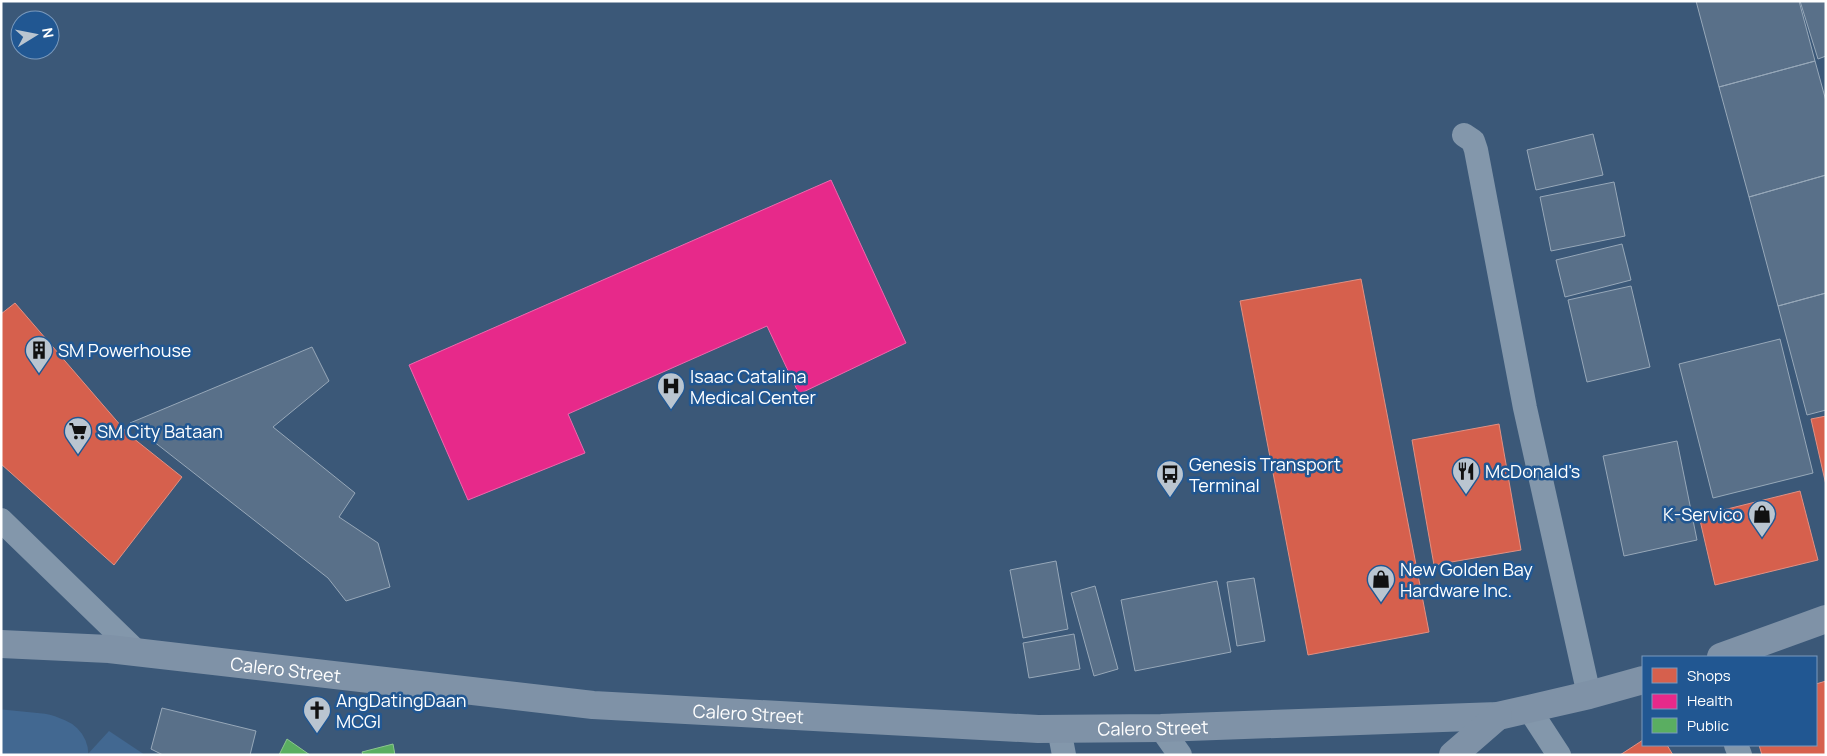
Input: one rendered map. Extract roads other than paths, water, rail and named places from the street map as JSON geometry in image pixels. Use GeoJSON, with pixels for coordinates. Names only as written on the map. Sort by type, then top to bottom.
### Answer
{"type":"FeatureCollection","features":[{"type":"Feature","properties":{"kind":"main road"},"geometry":{"type":"LineString","coordinates":[[1724,656],[1826,619]]}},
{"type":"Feature","properties":{"kind":"main road","name":"Calero Street"},"geometry":{"type":"LineString","coordinates":[[1,644],[108,649],[593,705],[1038,730],[1061,742],[1161,728],[1498,716],[1642,680]]}},
{"type":"Feature","properties":{"kind":"main road"},"geometry":{"type":"LineString","coordinates":[[1453,755],[1498,716]]}},
{"type":"Feature","properties":{"kind":"lane"},"geometry":{"type":"LineString","coordinates":[[1464,135],[1473,141],[1476,150],[1525,408],[1588,695]]}},
{"type":"Feature","properties":{"kind":"lane"},"geometry":{"type":"LineString","coordinates":[[1,520],[137,652]]}},
{"type":"Feature","properties":{"kind":"lane"},"geometry":{"type":"LineString","coordinates":[[1529,709],[1559,755]]}},
{"type":"Feature","properties":{"kind":"lane"},"geometry":{"type":"LineString","coordinates":[[1161,728],[1180,755]]}},
{"type":"Feature","properties":{"kind":"water"},"geometry":{"type":"Polygon","coordinates":[[[109,731],[145,755],[87,755],[109,731]]]}},
{"type":"Feature","properties":{"kind":"waterway"},"geometry":{"type":"LineString","coordinates":[[1,747],[41,751],[51,755]]}},
{"type":"Feature","properties":{"kind":"place","name":"SM Powerhouse"},"geometry":{"type":"Point","coordinates":[39,374]}},
{"type":"Feature","properties":{"kind":"place","name":"Isaac Catalina Medical Center"},"geometry":{"type":"Point","coordinates":[671,410]}},
{"type":"Feature","properties":{"kind":"place","name":"SM City Bataan"},"geometry":{"type":"Point","coordinates":[78,455]}},
{"type":"Feature","properties":{"kind":"place","name":"McDonald's"},"geometry":{"type":"Point","coordinates":[1466,495]}},
{"type":"Feature","properties":{"kind":"place","name":"Genesis Transport Terminal"},"geometry":{"type":"Point","coordinates":[1170,498]}},
{"type":"Feature","properties":{"kind":"place","name":"K-Servico"},"geometry":{"type":"Point","coordinates":[1762,538]}},
{"type":"Feature","properties":{"kind":"place","name":"New Golden Bay Hardware Inc."},"geometry":{"type":"Point","coordinates":[1381,603]}},
{"type":"Feature","properties":{"kind":"place","name":"AngDatingDaan MCGI"},"geometry":{"type":"Point","coordinates":[317,734]}}]}
